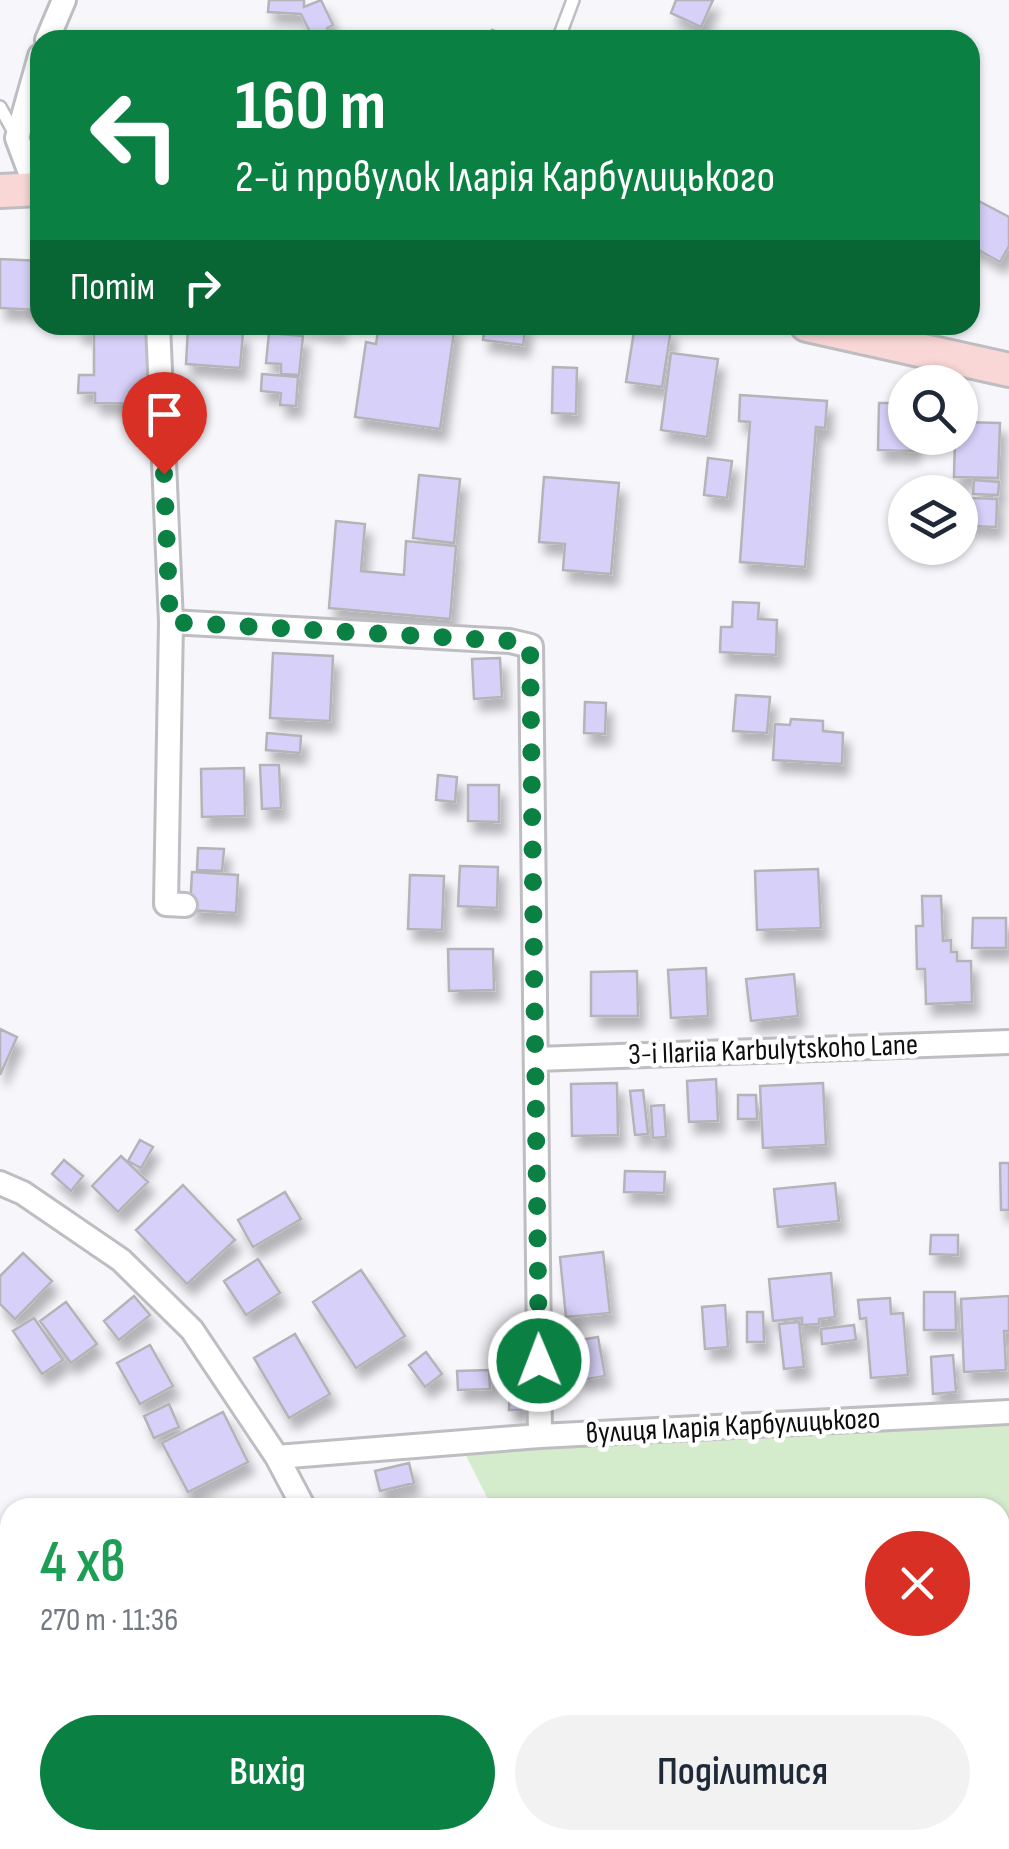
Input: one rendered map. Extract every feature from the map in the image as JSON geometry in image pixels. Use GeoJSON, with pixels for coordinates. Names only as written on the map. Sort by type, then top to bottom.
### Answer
{"type":"FeatureCollection","features":[{"type":"Feature","properties":{"kind":"main road"},"geometry":{"type":"LineString","coordinates":[[0,191],[30,189]]}},
{"type":"Feature","properties":{"kind":"main road"},"geometry":{"type":"LineString","coordinates":[[852,335],[1009,370]]}},
{"type":"Feature","properties":{"kind":"street"},"geometry":{"type":"LineString","coordinates":[[51,30],[64,0]]}},
{"type":"Feature","properties":{"kind":"street"},"geometry":{"type":"LineString","coordinates":[[30,92],[17,138],[30,170]]}},
{"type":"Feature","properties":{"kind":"street"},"geometry":{"type":"LineString","coordinates":[[158,335],[170,622],[166,904],[184,905]]}},
{"type":"Feature","properties":{"kind":"street"},"geometry":{"type":"LineString","coordinates":[[170,622],[510,641],[530,646],[540,1436]]}},
{"type":"Feature","properties":{"kind":"street","name":"3-i Ilariia Karbulytskoho Lane"},"geometry":{"type":"LineString","coordinates":[[537,1059],[1009,1042]]}},
{"type":"Feature","properties":{"kind":"street"},"geometry":{"type":"LineString","coordinates":[[0,1183],[23,1193],[121,1260],[192,1330],[277,1457],[299,1498]]}},
{"type":"Feature","properties":{"kind":"street","name":"вулиця Іларія Карбулицького"},"geometry":{"type":"LineString","coordinates":[[277,1457],[540,1436],[1009,1412]]}},
{"type":"Feature","properties":{"kind":"lane"},"geometry":{"type":"LineString","coordinates":[[562,30],[573,0]]}},
{"type":"Feature","properties":{"kind":"lane"},"geometry":{"type":"LineString","coordinates":[[0,107],[17,138]]}},
{"type":"Feature","properties":{"kind":"green space"},"geometry":{"type":"Polygon","coordinates":[[[1009,1402],[1009,1498],[487,1498],[455,1434],[1009,1402]]]}},
{"type":"Feature","properties":{"kind":"building"},"geometry":{"type":"Polygon","coordinates":[[[269,0],[304,0],[304,7],[321,0],[333,25],[328,30],[309,30],[301,14],[268,12],[269,0]]]}},
{"type":"Feature","properties":{"kind":"building"},"geometry":{"type":"Polygon","coordinates":[[[676,0],[713,0],[701,27],[671,13],[676,0]]]}},
{"type":"Feature","properties":{"kind":"building"},"geometry":{"type":"Polygon","coordinates":[[[980,202],[1009,217],[1009,246],[1000,262],[980,251],[980,202]]]}},
{"type":"Feature","properties":{"kind":"building"},"geometry":{"type":"Polygon","coordinates":[[[0,259],[30,260],[30,310],[0,308],[0,259]]]}},
{"type":"Feature","properties":{"kind":"building"},"geometry":{"type":"Polygon","coordinates":[[[94,335],[154,335],[153,404],[95,403],[95,393],[78,393],[79,375],[94,375],[94,335]]]}},
{"type":"Feature","properties":{"kind":"building"},"geometry":{"type":"Polygon","coordinates":[[[188,335],[243,335],[240,368],[186,364],[188,335]]]}},
{"type":"Feature","properties":{"kind":"building"},"geometry":{"type":"Polygon","coordinates":[[[269,335],[303,336],[299,375],[281,374],[281,364],[266,363],[269,335]]]}},
{"type":"Feature","properties":{"kind":"building"},"geometry":{"type":"Polygon","coordinates":[[[377,335],[454,335],[440,429],[355,417],[366,342],[376,344],[377,335]]]}},
{"type":"Feature","properties":{"kind":"building"},"geometry":{"type":"Polygon","coordinates":[[[484,335],[524,335],[523,345],[483,340],[484,335]]]}},
{"type":"Feature","properties":{"kind":"building"},"geometry":{"type":"Polygon","coordinates":[[[633,335],[670,335],[662,387],[626,382],[633,335]]]}},
{"type":"Feature","properties":{"kind":"building"},"geometry":{"type":"Polygon","coordinates":[[[671,353],[718,359],[707,437],[661,430],[671,353]]]}},
{"type":"Feature","properties":{"kind":"building"},"geometry":{"type":"Polygon","coordinates":[[[553,367],[577,368],[576,414],[552,413],[553,367]]]}},
{"type":"Feature","properties":{"kind":"building"},"geometry":{"type":"Polygon","coordinates":[[[262,374],[298,377],[296,406],[280,405],[281,393],[261,391],[262,374]]]}},
{"type":"Feature","properties":{"kind":"building"},"geometry":{"type":"Polygon","coordinates":[[[740,395],[827,401],[825,428],[816,427],[805,567],[740,562],[750,422],[739,421],[740,395]]]}},
{"type":"Feature","properties":{"kind":"building"},"geometry":{"type":"Polygon","coordinates":[[[879,403],[888,403],[888,450],[878,450],[879,403]]]}},
{"type":"Feature","properties":{"kind":"building"},"geometry":{"type":"Polygon","coordinates":[[[978,422],[1000,423],[998,478],[954,475],[955,455],[978,455],[978,422]]]}},
{"type":"Feature","properties":{"kind":"building"},"geometry":{"type":"Polygon","coordinates":[[[708,458],[732,461],[727,498],[704,495],[708,458]]]}},
{"type":"Feature","properties":{"kind":"building"},"geometry":{"type":"Polygon","coordinates":[[[419,475],[460,479],[454,543],[413,538],[419,475]]]}},
{"type":"Feature","properties":{"kind":"building"},"geometry":{"type":"Polygon","coordinates":[[[544,477],[619,483],[611,574],[563,570],[565,544],[539,542],[544,477]]]}},
{"type":"Feature","properties":{"kind":"building"},"geometry":{"type":"Polygon","coordinates":[[[978,480],[999,482],[998,495],[978,494],[978,480]]]}},
{"type":"Feature","properties":{"kind":"building"},"geometry":{"type":"Polygon","coordinates":[[[978,498],[997,499],[996,527],[978,526],[978,498]]]}},
{"type":"Feature","properties":{"kind":"building"},"geometry":{"type":"Polygon","coordinates":[[[336,521],[365,524],[361,571],[404,575],[406,541],[456,546],[450,619],[329,608],[336,521]]]}},
{"type":"Feature","properties":{"kind":"building"},"geometry":{"type":"Polygon","coordinates":[[[733,602],[759,603],[758,619],[777,620],[776,655],[720,652],[721,627],[732,627],[733,602]]]}},
{"type":"Feature","properties":{"kind":"building"},"geometry":{"type":"Polygon","coordinates":[[[273,653],[333,656],[330,721],[270,718],[273,653]]]}},
{"type":"Feature","properties":{"kind":"building"},"geometry":{"type":"Polygon","coordinates":[[[500,658],[502,697],[474,699],[472,659],[500,658]]]}},
{"type":"Feature","properties":{"kind":"building"},"geometry":{"type":"Polygon","coordinates":[[[736,695],[770,697],[767,733],[733,731],[736,695]]]}},
{"type":"Feature","properties":{"kind":"building"},"geometry":{"type":"Polygon","coordinates":[[[585,702],[606,703],[605,734],[584,733],[585,702]]]}},
{"type":"Feature","properties":{"kind":"building"},"geometry":{"type":"Polygon","coordinates":[[[791,719],[823,721],[823,731],[843,733],[842,764],[773,760],[775,724],[790,725],[791,719]]]}},
{"type":"Feature","properties":{"kind":"building"},"geometry":{"type":"Polygon","coordinates":[[[267,733],[301,736],[300,753],[266,750],[267,733]]]}},
{"type":"Feature","properties":{"kind":"building"},"geometry":{"type":"Polygon","coordinates":[[[260,765],[279,765],[281,808],[262,809],[260,765]]]}},
{"type":"Feature","properties":{"kind":"building"},"geometry":{"type":"Polygon","coordinates":[[[244,768],[245,816],[202,817],[201,769],[244,768]]]}},
{"type":"Feature","properties":{"kind":"building"},"geometry":{"type":"Polygon","coordinates":[[[438,775],[457,777],[455,802],[436,800],[438,775]]]}},
{"type":"Feature","properties":{"kind":"building"},"geometry":{"type":"Polygon","coordinates":[[[468,785],[499,785],[499,822],[468,821],[468,785]]]}},
{"type":"Feature","properties":{"kind":"building"},"geometry":{"type":"Polygon","coordinates":[[[198,848],[224,849],[222,871],[197,870],[198,848]]]}},
{"type":"Feature","properties":{"kind":"building"},"geometry":{"type":"Polygon","coordinates":[[[460,866],[498,867],[497,908],[458,906],[460,866]]]}},
{"type":"Feature","properties":{"kind":"building"},"geometry":{"type":"Polygon","coordinates":[[[818,869],[821,928],[757,930],[755,871],[818,869]]]}},
{"type":"Feature","properties":{"kind":"building"},"geometry":{"type":"Polygon","coordinates":[[[192,872],[238,875],[236,913],[190,910],[192,872]]]}},
{"type":"Feature","properties":{"kind":"building"},"geometry":{"type":"Polygon","coordinates":[[[410,875],[444,876],[442,930],[408,929],[410,875]]]}},
{"type":"Feature","properties":{"kind":"building"},"geometry":{"type":"Polygon","coordinates":[[[922,896],[941,896],[943,941],[951,940],[951,952],[957,952],[957,961],[971,961],[972,1002],[926,1004],[925,969],[917,969],[916,926],[923,926],[922,896]]]}},
{"type":"Feature","properties":{"kind":"building"},"geometry":{"type":"Polygon","coordinates":[[[973,918],[1006,918],[1006,948],[972,948],[973,918]]]}},
{"type":"Feature","properties":{"kind":"building"},"geometry":{"type":"Polygon","coordinates":[[[448,949],[493,949],[494,990],[449,991],[448,949]]]}},
{"type":"Feature","properties":{"kind":"building"},"geometry":{"type":"Polygon","coordinates":[[[706,968],[708,1016],[671,1018],[668,970],[706,968]]]}},
{"type":"Feature","properties":{"kind":"building"},"geometry":{"type":"Polygon","coordinates":[[[637,971],[638,1016],[591,1016],[591,972],[637,971]]]}},
{"type":"Feature","properties":{"kind":"building"},"geometry":{"type":"Polygon","coordinates":[[[794,974],[798,1016],[751,1021],[746,979],[794,974]]]}},
{"type":"Feature","properties":{"kind":"building"},"geometry":{"type":"Polygon","coordinates":[[[0,1029],[17,1037],[0,1075],[0,1029]]]}},
{"type":"Feature","properties":{"kind":"building"},"geometry":{"type":"Polygon","coordinates":[[[716,1079],[718,1121],[689,1122],[687,1081],[716,1079]]]}},
{"type":"Feature","properties":{"kind":"building"},"geometry":{"type":"Polygon","coordinates":[[[617,1083],[618,1135],[572,1136],[571,1084],[617,1083]]]}},
{"type":"Feature","properties":{"kind":"building"},"geometry":{"type":"Polygon","coordinates":[[[823,1083],[826,1145],[763,1148],[760,1086],[823,1083]]]}},
{"type":"Feature","properties":{"kind":"building"},"geometry":{"type":"Polygon","coordinates":[[[643,1090],[648,1134],[635,1135],[630,1091],[643,1090]]]}},
{"type":"Feature","properties":{"kind":"building"},"geometry":{"type":"Polygon","coordinates":[[[738,1095],[756,1095],[757,1119],[738,1119],[738,1095]]]}},
{"type":"Feature","properties":{"kind":"building"},"geometry":{"type":"Polygon","coordinates":[[[664,1105],[666,1137],[653,1138],[651,1106],[664,1105]]]}},
{"type":"Feature","properties":{"kind":"building"},"geometry":{"type":"Polygon","coordinates":[[[140,1140],[153,1147],[141,1168],[128,1161],[140,1140]]]}},
{"type":"Feature","properties":{"kind":"building"},"geometry":{"type":"Polygon","coordinates":[[[121,1156],[148,1182],[118,1212],[92,1186],[121,1156]]]}},
{"type":"Feature","properties":{"kind":"building"},"geometry":{"type":"Polygon","coordinates":[[[64,1160],[83,1176],[71,1191],[52,1174],[64,1160]]]}},
{"type":"Feature","properties":{"kind":"building"},"geometry":{"type":"Polygon","coordinates":[[[1000,1163],[1009,1163],[1009,1210],[1001,1210],[1000,1163]]]}},
{"type":"Feature","properties":{"kind":"building"},"geometry":{"type":"Polygon","coordinates":[[[625,1171],[665,1172],[664,1193],[624,1192],[625,1171]]]}},
{"type":"Feature","properties":{"kind":"building"},"geometry":{"type":"Polygon","coordinates":[[[835,1183],[839,1221],[778,1227],[774,1189],[835,1183]]]}},
{"type":"Feature","properties":{"kind":"building"},"geometry":{"type":"Polygon","coordinates":[[[183,1185],[235,1240],[187,1284],[136,1230],[183,1185]]]}},
{"type":"Feature","properties":{"kind":"building"},"geometry":{"type":"Polygon","coordinates":[[[285,1192],[301,1219],[253,1247],[238,1220],[285,1192]]]}},
{"type":"Feature","properties":{"kind":"building"},"geometry":{"type":"Polygon","coordinates":[[[931,1235],[958,1235],[958,1255],[930,1254],[931,1235]]]}},
{"type":"Feature","properties":{"kind":"building"},"geometry":{"type":"Polygon","coordinates":[[[603,1252],[610,1313],[566,1317],[560,1257],[603,1252]]]}},
{"type":"Feature","properties":{"kind":"building"},"geometry":{"type":"Polygon","coordinates":[[[23,1253],[52,1281],[15,1319],[0,1304],[0,1276],[23,1253]]]}},
{"type":"Feature","properties":{"kind":"building"},"geometry":{"type":"Polygon","coordinates":[[[258,1259],[280,1293],[246,1315],[224,1281],[258,1259]]]}},
{"type":"Feature","properties":{"kind":"building"},"geometry":{"type":"Polygon","coordinates":[[[361,1270],[405,1336],[356,1368],[313,1302],[361,1270]]]}},
{"type":"Feature","properties":{"kind":"building"},"geometry":{"type":"Polygon","coordinates":[[[831,1273],[835,1317],[819,1319],[819,1324],[802,1325],[802,1318],[773,1321],[769,1279],[831,1273]]]}},
{"type":"Feature","properties":{"kind":"building"},"geometry":{"type":"Polygon","coordinates":[[[924,1292],[955,1292],[956,1330],[924,1330],[924,1292]]]}},
{"type":"Feature","properties":{"kind":"building"},"geometry":{"type":"Polygon","coordinates":[[[134,1296],[150,1315],[119,1340],[104,1321],[134,1296]]]}},
{"type":"Feature","properties":{"kind":"building"},"geometry":{"type":"Polygon","coordinates":[[[1009,1296],[1009,1331],[1004,1331],[1006,1370],[964,1372],[961,1299],[1009,1296]]]}},
{"type":"Feature","properties":{"kind":"building"},"geometry":{"type":"Polygon","coordinates":[[[890,1298],[891,1314],[903,1313],[908,1375],[871,1378],[866,1318],[860,1319],[858,1300],[890,1298]]]}},
{"type":"Feature","properties":{"kind":"building"},"geometry":{"type":"Polygon","coordinates":[[[66,1302],[97,1344],[71,1363],[40,1321],[66,1302]]]}},
{"type":"Feature","properties":{"kind":"building"},"geometry":{"type":"Polygon","coordinates":[[[725,1305],[728,1347],[705,1349],[702,1307],[725,1305]]]}},
{"type":"Feature","properties":{"kind":"building"},"geometry":{"type":"Polygon","coordinates":[[[747,1312],[763,1312],[764,1342],[747,1342],[747,1312]]]}},
{"type":"Feature","properties":{"kind":"building"},"geometry":{"type":"Polygon","coordinates":[[[34,1318],[63,1360],[42,1374],[13,1331],[34,1318]]]}},
{"type":"Feature","properties":{"kind":"building"},"geometry":{"type":"Polygon","coordinates":[[[799,1322],[804,1367],[784,1369],[779,1324],[799,1322]]]}},
{"type":"Feature","properties":{"kind":"building"},"geometry":{"type":"Polygon","coordinates":[[[854,1325],[856,1340],[822,1344],[821,1329],[854,1325]]]}},
{"type":"Feature","properties":{"kind":"building"},"geometry":{"type":"Polygon","coordinates":[[[295,1334],[330,1394],[289,1418],[254,1358],[295,1334]]]}},
{"type":"Feature","properties":{"kind":"building"},"geometry":{"type":"Polygon","coordinates":[[[598,1337],[605,1376],[581,1380],[574,1341],[598,1337]]]}},
{"type":"Feature","properties":{"kind":"building"},"geometry":{"type":"Polygon","coordinates":[[[150,1345],[173,1386],[140,1404],[117,1363],[150,1345]]]}},
{"type":"Feature","properties":{"kind":"building"},"geometry":{"type":"Polygon","coordinates":[[[426,1352],[442,1374],[425,1387],[409,1365],[426,1352]]]}},
{"type":"Feature","properties":{"kind":"building"},"geometry":{"type":"Polygon","coordinates":[[[953,1355],[956,1392],[933,1394],[931,1357],[953,1355]]]}},
{"type":"Feature","properties":{"kind":"building"},"geometry":{"type":"Polygon","coordinates":[[[489,1370],[490,1389],[458,1390],[457,1371],[489,1370]]]}},
{"type":"Feature","properties":{"kind":"building"},"geometry":{"type":"Polygon","coordinates":[[[510,1380],[521,1380],[522,1410],[509,1410],[510,1380]]]}},
{"type":"Feature","properties":{"kind":"building"},"geometry":{"type":"Polygon","coordinates":[[[169,1404],[179,1427],[154,1438],[144,1416],[169,1404]]]}},
{"type":"Feature","properties":{"kind":"building"},"geometry":{"type":"Polygon","coordinates":[[[223,1412],[248,1462],[188,1492],[162,1443],[223,1412]]]}},
{"type":"Feature","properties":{"kind":"building"},"geometry":{"type":"Polygon","coordinates":[[[409,1463],[414,1483],[380,1491],[375,1471],[409,1463]]]}},
{"type":"Feature","properties":{"kind":"route"},"geometry":{"type":"LineString","coordinates":[[164,474],[170,622],[510,641],[530,646],[539,1361]]}}]}
